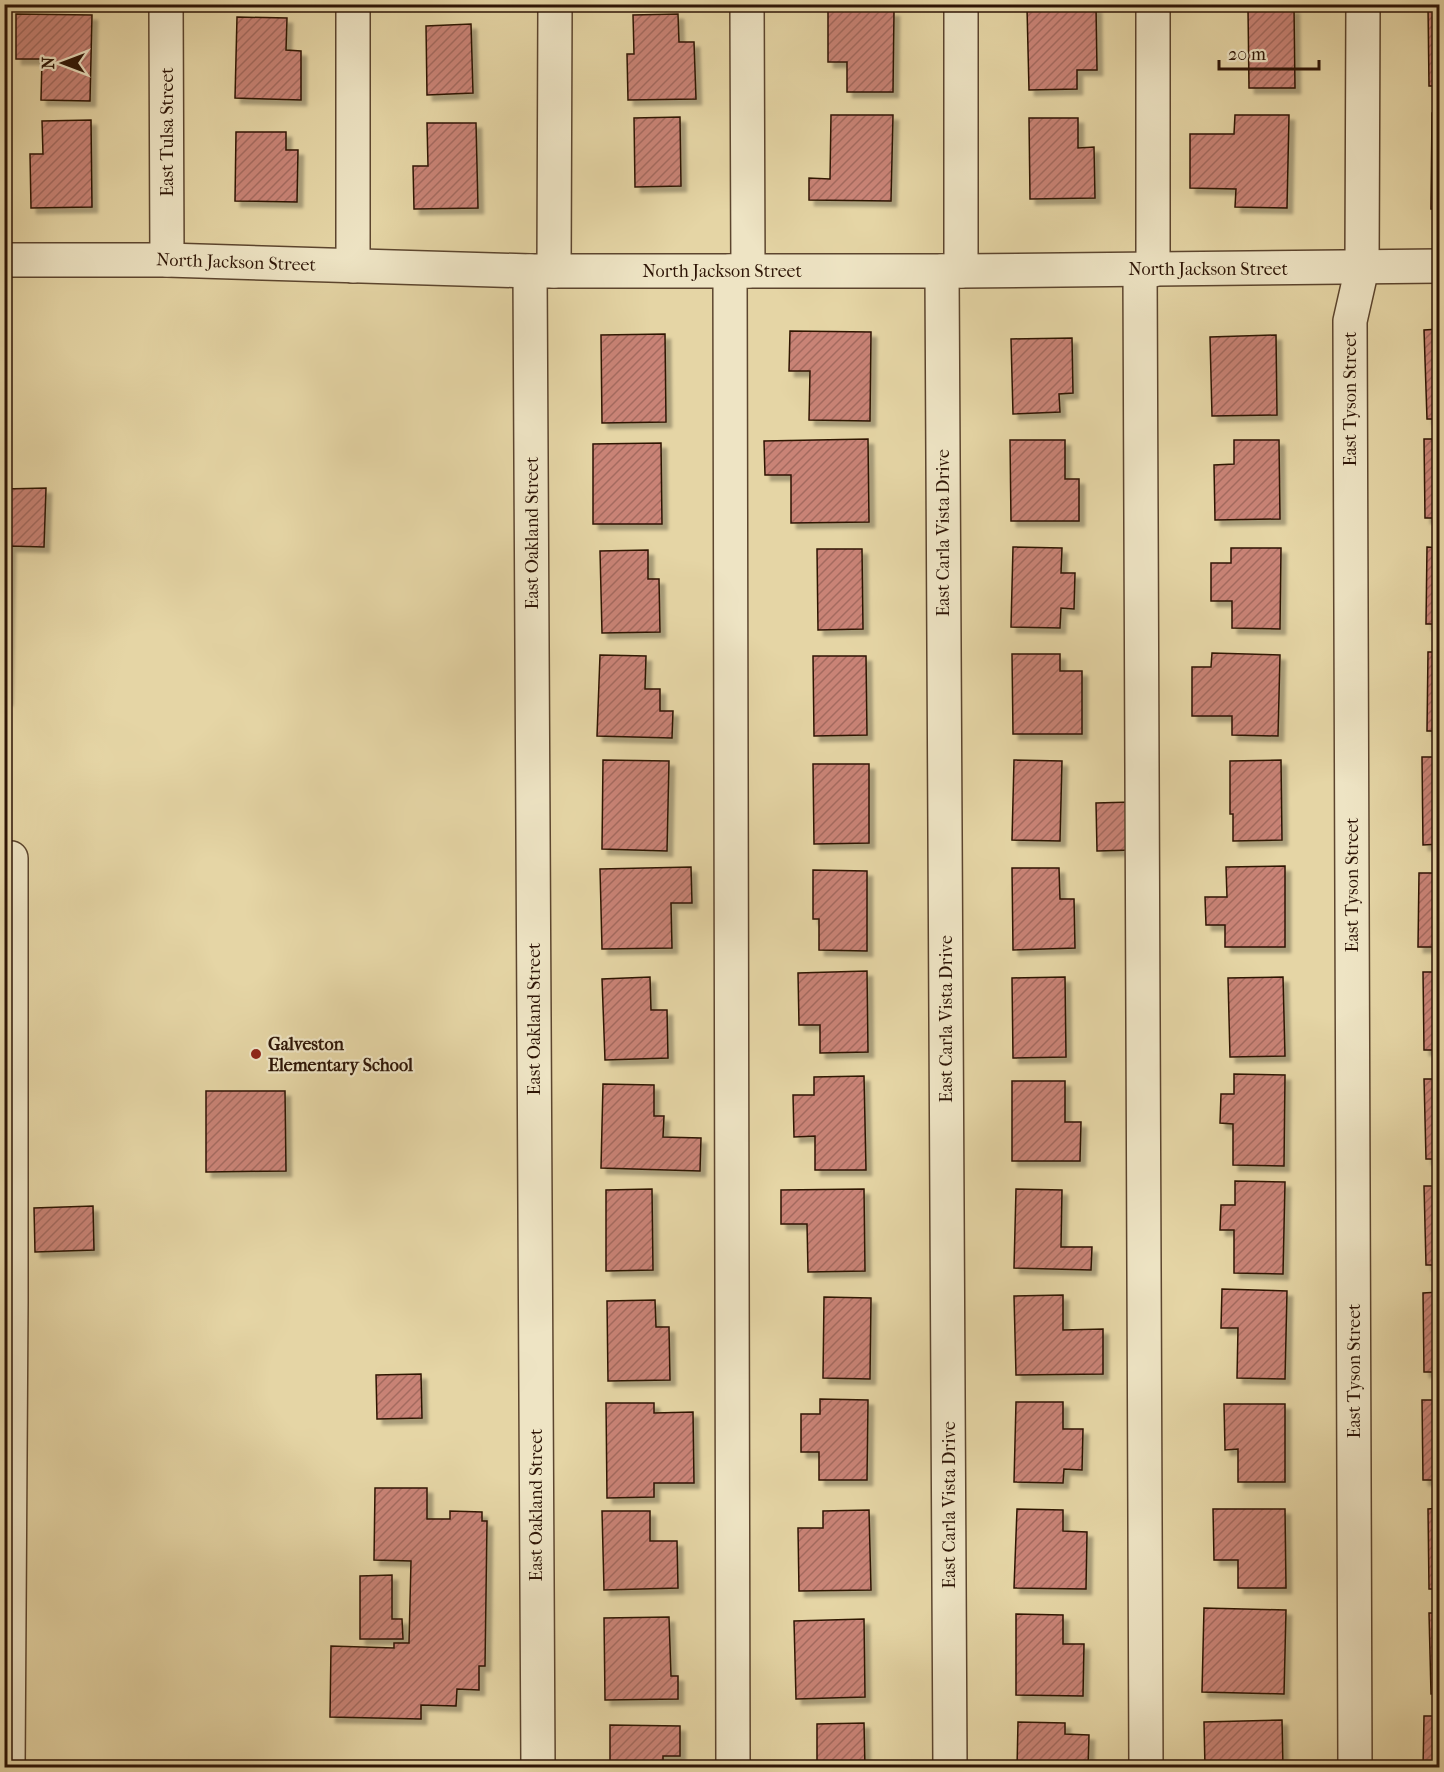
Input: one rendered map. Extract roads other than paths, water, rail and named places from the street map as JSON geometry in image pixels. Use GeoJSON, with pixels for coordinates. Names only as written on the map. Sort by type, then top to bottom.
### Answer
{"type":"FeatureCollection","features":[{"type":"Feature","properties":{"kind":"street","name":"East Tulsa Street"},"geometry":{"type":"LineString","coordinates":[[166,4],[167,260]]}},
{"type":"Feature","properties":{"kind":"street"},"geometry":{"type":"LineString","coordinates":[[354,4],[354,266]]}},
{"type":"Feature","properties":{"kind":"street","name":"East Oakland Street"},"geometry":{"type":"LineString","coordinates":[[538,1767],[542,271],[555,4]]}},
{"type":"Feature","properties":{"kind":"street"},"geometry":{"type":"LineString","coordinates":[[733,1767],[739,271],[747,4]]}},
{"type":"Feature","properties":{"kind":"street","name":"East Carla Vista Drive"},"geometry":{"type":"LineString","coordinates":[[950,1767],[951,271],[961,4]]}},
{"type":"Feature","properties":{"kind":"street"},"geometry":{"type":"LineString","coordinates":[[1146,1767],[1146,270],[1154,4]]}},
{"type":"Feature","properties":{"kind":"street","name":"East Tyson Street"},"geometry":{"type":"LineString","coordinates":[[1355,1767],[1350,321],[1362,268],[1363,4]]}},
{"type":"Feature","properties":{"kind":"street","name":"North Jackson Street"},"geometry":{"type":"LineString","coordinates":[[4,260],[167,260],[542,271],[1146,270],[1440,266]]}},
{"type":"Feature","properties":{"kind":"street"},"geometry":{"type":"LineString","coordinates":[[4,858],[11,858],[8,1767]]}},
{"type":"Feature","properties":{"kind":"place","name":"Galveston Elementary School"},"geometry":{"type":"Point","coordinates":[256,1054]}}]}
